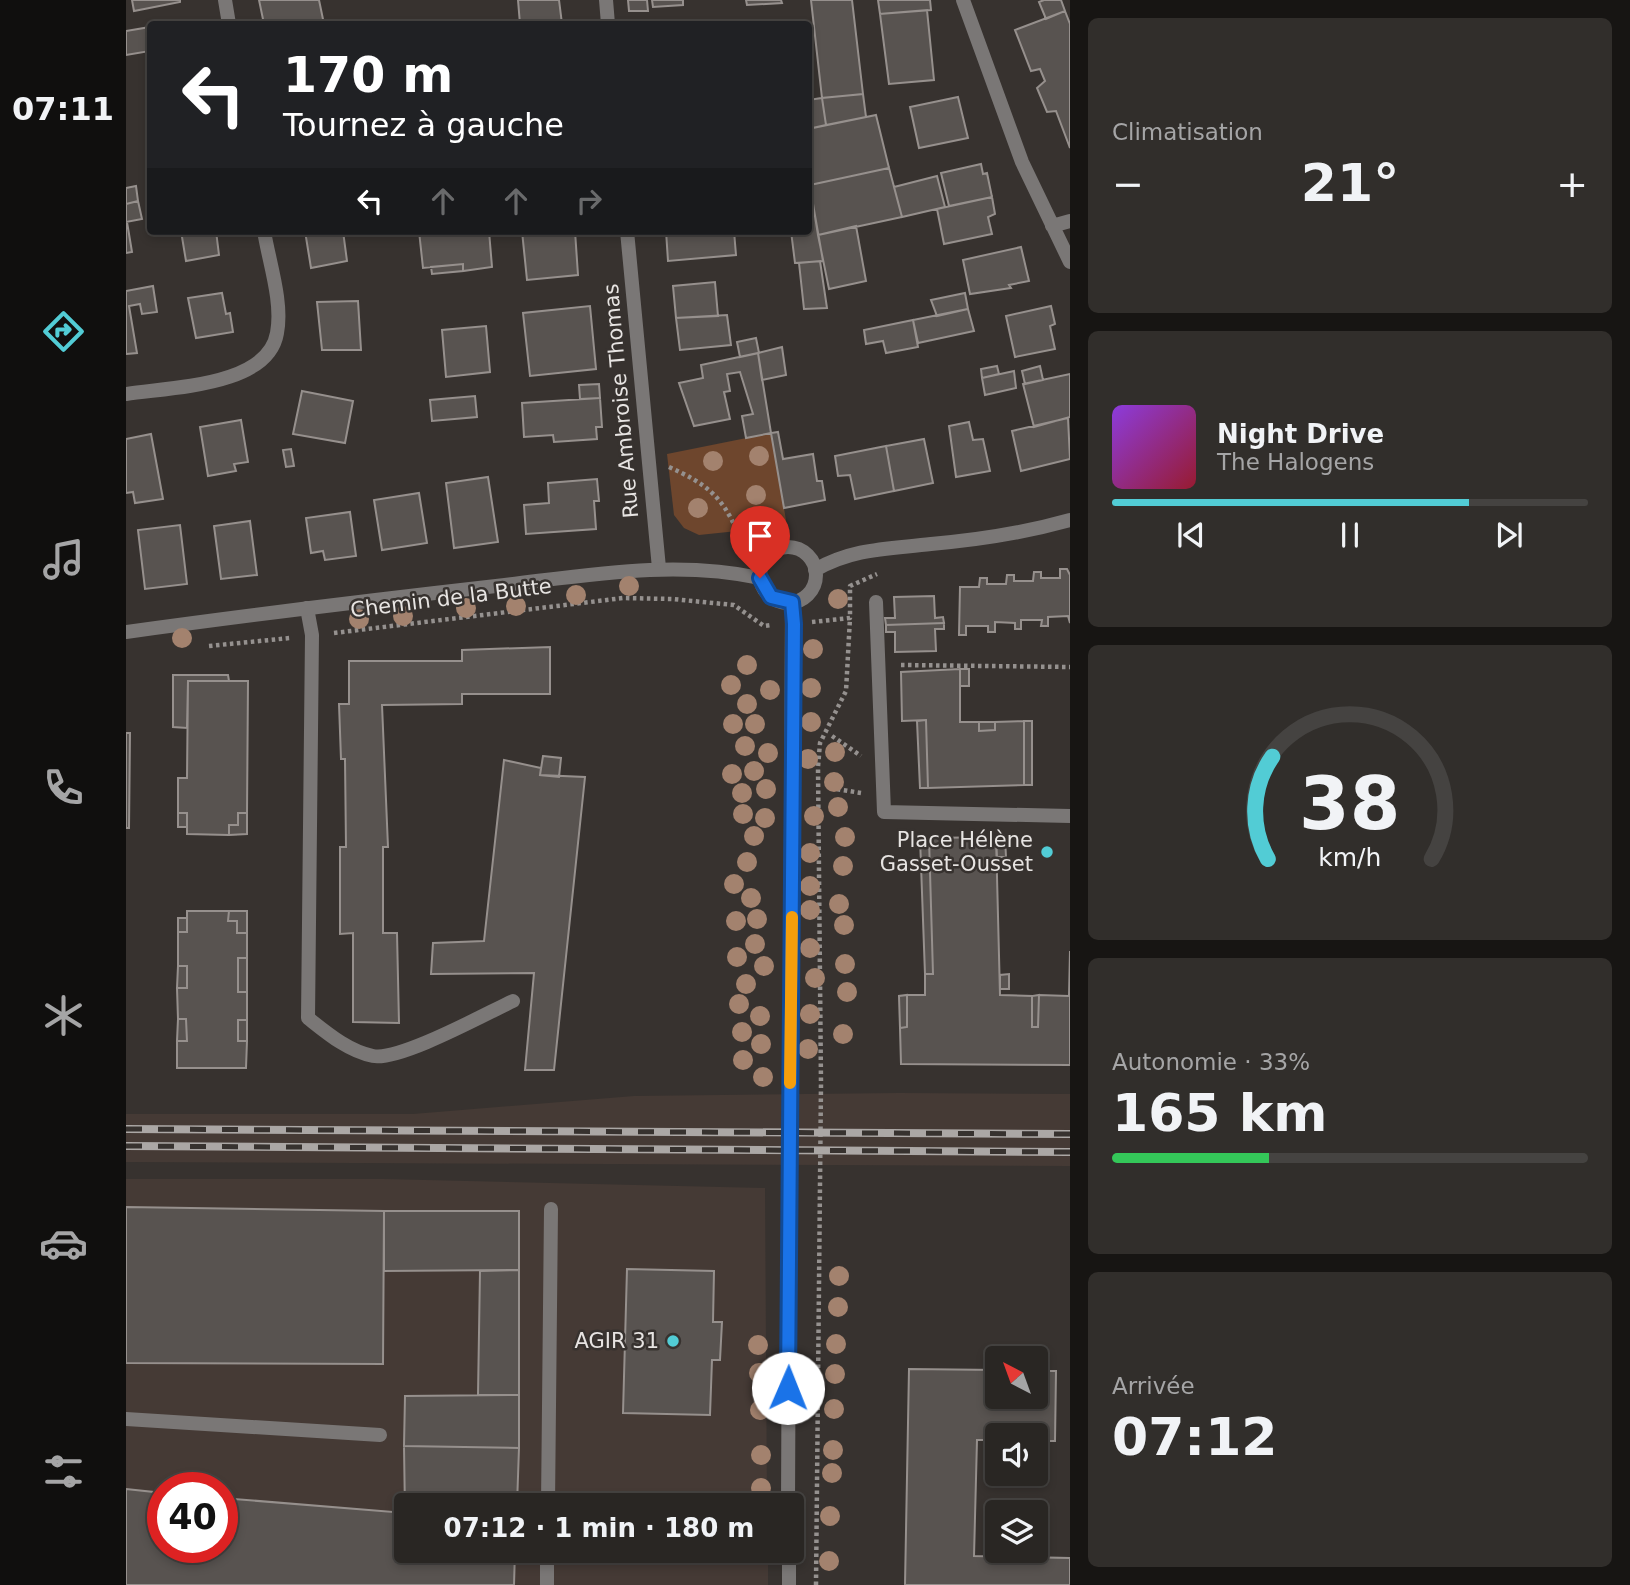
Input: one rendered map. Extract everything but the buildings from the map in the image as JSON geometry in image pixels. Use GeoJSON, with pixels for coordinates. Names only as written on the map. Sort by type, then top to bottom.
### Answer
{"type":"FeatureCollection","features":[{"type":"Feature","properties":{"kind":"street"},"geometry":{"type":"LineString","coordinates":[[225,0],[228,21]]}},
{"type":"Feature","properties":{"kind":"street"},"geometry":{"type":"LineString","coordinates":[[606,0],[608,21]]}},
{"type":"Feature","properties":{"kind":"street"},"geometry":{"type":"LineString","coordinates":[[963,0],[1023,162],[1070,262]]}},
{"type":"Feature","properties":{"kind":"street"},"geometry":{"type":"LineString","coordinates":[[1052,226],[1070,221]]}},
{"type":"Feature","properties":{"kind":"street"},"geometry":{"type":"LineString","coordinates":[[126,394],[246,373],[271,351],[277,333],[277,309],[265,235]]}},
{"type":"Feature","properties":{"kind":"street","name":"Rue Ambroise Thomas"},"geometry":{"type":"LineString","coordinates":[[627,235],[659,568]]}},
{"type":"Feature","properties":{"kind":"street"},"geometry":{"type":"LineString","coordinates":[[815,570],[836,558],[871,548],[1009,535],[1070,520]]}},
{"type":"Feature","properties":{"kind":"street"},"geometry":{"type":"LineString","coordinates":[[785,548],[800,550],[807,555],[815,570],[812,589],[801,599],[792,602],[771,597],[760,578],[761,567],[767,557],[785,548]]}},
{"type":"Feature","properties":{"kind":"street","name":"Chemin de la Butte"},"geometry":{"type":"LineString","coordinates":[[126,632],[307,608],[659,568],[737,573],[760,578]]}},
{"type":"Feature","properties":{"kind":"street"},"geometry":{"type":"LineString","coordinates":[[788,1493],[792,602]]}},
{"type":"Feature","properties":{"kind":"street"},"geometry":{"type":"LineString","coordinates":[[876,602],[884,811],[1070,816]]}},
{"type":"Feature","properties":{"kind":"street"},"geometry":{"type":"LineString","coordinates":[[307,608],[312,635],[308,1018],[333,1039],[374,1056],[409,1049],[513,1001]]}},
{"type":"Feature","properties":{"kind":"street"},"geometry":{"type":"LineString","coordinates":[[548,1493],[551,1209]]}},
{"type":"Feature","properties":{"kind":"street"},"geometry":{"type":"LineString","coordinates":[[126,1419],[380,1435]]}},
{"type":"Feature","properties":{"kind":"street"},"geometry":{"type":"LineString","coordinates":[[547,1563],[547,1585]]}},
{"type":"Feature","properties":{"kind":"street"},"geometry":{"type":"LineString","coordinates":[[789,1563],[789,1585]]}},
{"type":"Feature","properties":{"kind":"path"},"geometry":{"type":"LineString","coordinates":[[648,463],[668,466],[704,483],[721,501],[737,531]]}},
{"type":"Feature","properties":{"kind":"path"},"geometry":{"type":"LineString","coordinates":[[816,1585],[821,1084],[818,767],[820,743],[846,691],[850,586],[888,569]]}},
{"type":"Feature","properties":{"kind":"path"},"geometry":{"type":"LineString","coordinates":[[734,605],[736,594]]}},
{"type":"Feature","properties":{"kind":"path","name":"Chemin de la Butte"},"geometry":{"type":"LineString","coordinates":[[206,646],[623,598],[734,605],[764,626],[775,625]]}},
{"type":"Feature","properties":{"kind":"path"},"geometry":{"type":"LineString","coordinates":[[811,622],[850,618]]}},
{"type":"Feature","properties":{"kind":"path"},"geometry":{"type":"LineString","coordinates":[[879,665],[1070,667]]}},
{"type":"Feature","properties":{"kind":"path"},"geometry":{"type":"LineString","coordinates":[[830,788],[883,797]]}},
{"type":"Feature","properties":{"kind":"shaded area"},"geometry":{"type":"Polygon","coordinates":[[[771,433],[787,526],[699,535],[684,528],[674,515],[667,454],[771,433]]]}},
{"type":"Feature","properties":{"kind":"shaded area"},"geometry":{"type":"Polygon","coordinates":[[[1070,1094],[1070,1166],[126,1162],[126,1114],[413,1114],[634,1096],[1070,1094]]]}},
{"type":"Feature","properties":{"kind":"shaded area"},"geometry":{"type":"Polygon","coordinates":[[[126,1179],[384,1179],[765,1188],[767,1493],[394,1493],[394,1563],[768,1563],[768,1585],[126,1585],[126,1179]]]}},
{"type":"Feature","properties":{"kind":"railway"},"geometry":{"type":"LineString","coordinates":[[126,1129],[1070,1134]]}},
{"type":"Feature","properties":{"kind":"railway"},"geometry":{"type":"LineString","coordinates":[[126,1146],[1070,1152]]}},
{"type":"Feature","properties":{"kind":"slow traffic"},"geometry":{"type":"LineString","coordinates":[[790,1083],[792,917]]}},
{"type":"Feature","properties":{"kind":"place","name":"Place Hélène Gasset-Ousset"},"geometry":{"type":"Point","coordinates":[1047,852]}},
{"type":"Feature","properties":{"kind":"place","name":"AGIR 31"},"geometry":{"type":"Point","coordinates":[673,1341]}},
{"type":"Feature","properties":{"kind":"route"},"geometry":{"type":"LineString","coordinates":[[760,578],[763,588],[771,597],[781,602],[792,602],[794,624],[788,1388]]}}]}
